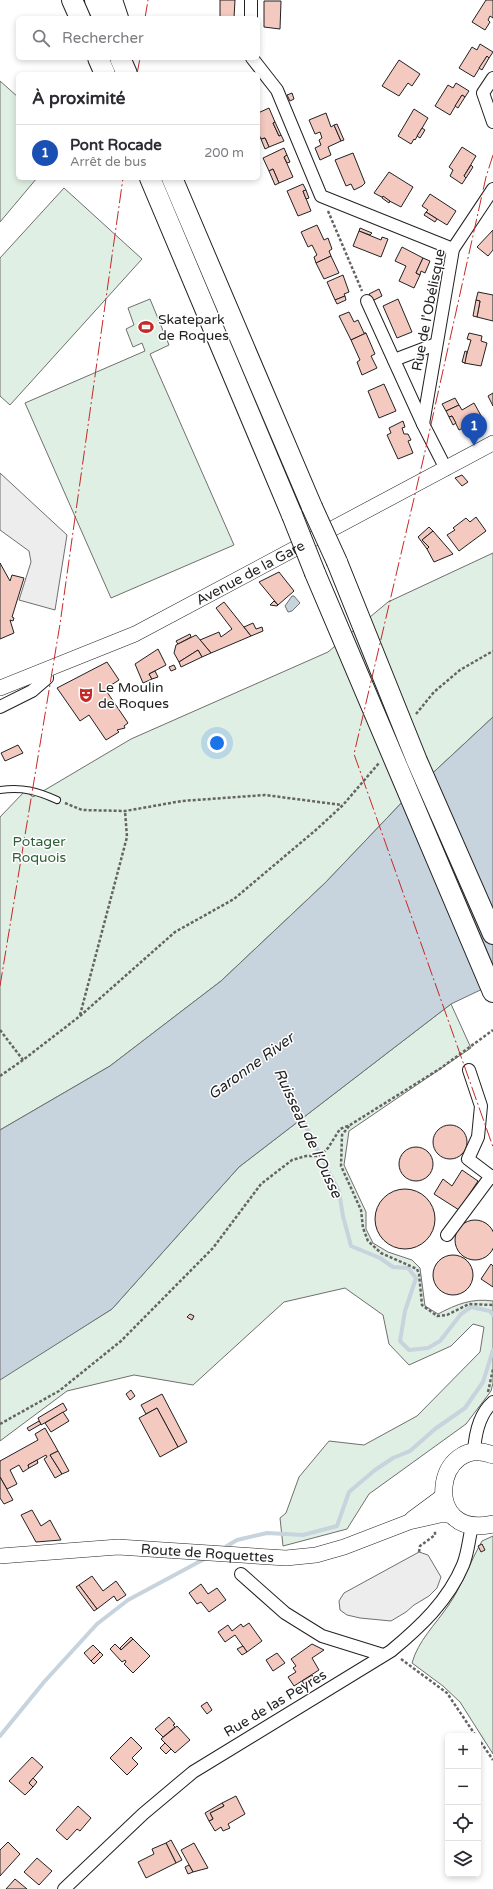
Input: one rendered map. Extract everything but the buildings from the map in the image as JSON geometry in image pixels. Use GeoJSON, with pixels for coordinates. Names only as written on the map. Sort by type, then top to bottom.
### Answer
{"type":"FeatureCollection","features":[{"type":"Feature","properties":{"kind":"highway"},"geometry":{"type":"LineString","coordinates":[[72,0],[79,16]]}},
{"type":"Feature","properties":{"kind":"highway"},"geometry":{"type":"LineString","coordinates":[[95,0],[102,16]]}},
{"type":"Feature","properties":{"kind":"highway"},"geometry":{"type":"LineString","coordinates":[[112,0],[117,16]]}},
{"type":"Feature","properties":{"kind":"highway"},"geometry":{"type":"LineString","coordinates":[[99,60],[104,72]]}},
{"type":"Feature","properties":{"kind":"highway"},"geometry":{"type":"LineString","coordinates":[[121,60],[126,72]]}},
{"type":"Feature","properties":{"kind":"highway"},"geometry":{"type":"LineString","coordinates":[[132,60],[134,72]]}},
{"type":"Feature","properties":{"kind":"highway"},"geometry":{"type":"LineString","coordinates":[[151,180],[315,573],[493,992]]}},
{"type":"Feature","properties":{"kind":"highway"},"geometry":{"type":"LineString","coordinates":[[173,180],[312,507],[337,562],[417,761],[493,934]]}},
{"type":"Feature","properties":{"kind":"main road"},"geometry":{"type":"LineString","coordinates":[[493,1455],[474,1452],[464,1456],[454,1462],[447,1472],[443,1484],[443,1496],[446,1506],[461,1522],[472,1526],[493,1524]]}},
{"type":"Feature","properties":{"kind":"street"},"geometry":{"type":"LineString","coordinates":[[251,0],[251,16]]}},
{"type":"Feature","properties":{"kind":"street"},"geometry":{"type":"LineString","coordinates":[[254,60],[277,90],[321,196],[453,250]]}},
{"type":"Feature","properties":{"kind":"street"},"geometry":{"type":"LineString","coordinates":[[493,78],[483,93],[493,122]]}},
{"type":"Feature","properties":{"kind":"street","name":"Rue de l'Obélisque"},"geometry":{"type":"LineString","coordinates":[[423,424],[453,250],[493,189]]}},
{"type":"Feature","properties":{"kind":"street","name":"Rue de l'Obélisque"},"geometry":{"type":"LineString","coordinates":[[367,301],[423,424],[446,469]]}},
{"type":"Feature","properties":{"kind":"street"},"geometry":{"type":"LineString","coordinates":[[394,360],[436,344]]}},
{"type":"Feature","properties":{"kind":"street","name":"Avenue de la Gare"},"geometry":{"type":"LineString","coordinates":[[0,688],[135,634],[493,443]]}},
{"type":"Feature","properties":{"kind":"street"},"geometry":{"type":"LineString","coordinates":[[0,707],[32,691],[47,678],[45,671]]}},
{"type":"Feature","properties":{"kind":"street"},"geometry":{"type":"LineString","coordinates":[[447,1235],[492,1177],[468,1159],[478,1137],[481,1106],[469,1070]]}},
{"type":"Feature","properties":{"kind":"street"},"geometry":{"type":"LineString","coordinates":[[474,1452],[475,1436],[490,1404]]}},
{"type":"Feature","properties":{"kind":"street","name":"Route de Roquettes"},"geometry":{"type":"LineString","coordinates":[[409,1522],[443,1496]]}},
{"type":"Feature","properties":{"kind":"street","name":"Route de Roquettes"},"geometry":{"type":"LineString","coordinates":[[0,1556],[118,1547],[286,1558],[316,1555],[344,1547],[409,1522],[440,1515],[453,1515]]}},
{"type":"Feature","properties":{"kind":"street","name":"Rue de las Peyres"},"geometry":{"type":"LineString","coordinates":[[64,1889],[143,1814],[193,1772],[387,1653],[416,1631],[437,1609],[463,1564],[472,1526]]}},
{"type":"Feature","properties":{"kind":"street"},"geometry":{"type":"LineString","coordinates":[[241,1574],[285,1613],[322,1636],[387,1653]]}},
{"type":"Feature","properties":{"kind":"lane"},"geometry":{"type":"LineString","coordinates":[[0,790],[18,788],[40,793],[58,800]]}},
{"type":"Feature","properties":{"kind":"path"},"geometry":{"type":"LineString","coordinates":[[321,196],[367,301]]}},
{"type":"Feature","properties":{"kind":"path"},"geometry":{"type":"LineString","coordinates":[[412,719],[434,692],[460,670],[493,652]]}},
{"type":"Feature","properties":{"kind":"path"},"geometry":{"type":"LineString","coordinates":[[0,1076],[80,1016],[175,932],[234,899],[343,805],[370,775],[382,758]]}},
{"type":"Feature","properties":{"kind":"path"},"geometry":{"type":"LineString","coordinates":[[58,800],[82,810],[125,811],[182,801],[265,795],[343,805]]}},
{"type":"Feature","properties":{"kind":"path"},"geometry":{"type":"LineString","coordinates":[[80,1016],[127,837],[125,811]]}},
{"type":"Feature","properties":{"kind":"path"},"geometry":{"type":"LineString","coordinates":[[0,1030],[23,1060]]}},
{"type":"Feature","properties":{"kind":"path"},"geometry":{"type":"LineString","coordinates":[[0,1424],[59,1391],[121,1341],[213,1248],[261,1184],[292,1160],[306,1156],[319,1156],[328,1148],[340,1129],[350,1126],[441,1068],[493,1030]]}},
{"type":"Feature","properties":{"kind":"path"},"geometry":{"type":"LineString","coordinates":[[350,1126],[342,1136],[340,1166],[362,1210],[363,1228],[368,1241],[381,1253],[417,1269],[419,1274],[422,1305],[436,1316],[447,1314],[469,1304],[493,1305]]}},
{"type":"Feature","properties":{"kind":"path"},"geometry":{"type":"LineString","coordinates":[[490,1404],[489,1384],[493,1369]]}},
{"type":"Feature","properties":{"kind":"path"},"geometry":{"type":"LineString","coordinates":[[419,1552],[420,1546],[435,1535],[434,1524]]}},
{"type":"Feature","properties":{"kind":"path"},"geometry":{"type":"LineString","coordinates":[[387,1653],[447,1693],[474,1733]]}},
{"type":"Feature","properties":{"kind":"path"},"geometry":{"type":"LineString","coordinates":[[481,1743],[493,1760]]}},
{"type":"Feature","properties":{"kind":"green space"},"geometry":{"type":"Polygon","coordinates":[[[0,81],[16,95],[16,180],[35,180],[0,222],[0,81]]]}},
{"type":"Feature","properties":{"kind":"green space"},"geometry":{"type":"Polygon","coordinates":[[[64,188],[142,259],[10,405],[0,396],[0,258],[64,188]]]}},
{"type":"Feature","properties":{"kind":"green space"},"geometry":{"type":"Polygon","coordinates":[[[150,299],[169,345],[150,354],[234,545],[111,598],[25,403],[145,351],[142,343],[133,347],[126,329],[134,325],[128,308],[150,299]]]}},
{"type":"Feature","properties":{"kind":"green space","name":"Potager Roquois"},"geometry":{"type":"Polygon","coordinates":[[[493,553],[493,717],[408,796],[325,883],[221,981],[110,1066],[0,1130],[0,817],[25,791],[33,797],[131,739],[328,652],[388,602],[493,553]]]}},
{"type":"Feature","properties":{"kind":"green space"},"geometry":{"type":"Polygon","coordinates":[[[451,1004],[471,1048],[349,1131],[344,1165],[366,1212],[366,1229],[373,1243],[388,1252],[412,1260],[420,1268],[425,1306],[438,1314],[452,1307],[471,1301],[493,1301],[493,1383],[491,1391],[466,1424],[369,1494],[347,1529],[283,1546],[280,1518],[286,1513],[299,1477],[329,1441],[364,1445],[417,1416],[480,1352],[484,1327],[473,1324],[451,1346],[409,1365],[389,1344],[383,1315],[345,1288],[284,1302],[193,1385],[134,1375],[67,1391],[0,1441],[0,1379],[112,1309],[239,1167],[451,1004]]]}},
{"type":"Feature","properties":{"kind":"green space"},"geometry":{"type":"Polygon","coordinates":[[[493,1536],[493,1754],[460,1702],[443,1686],[412,1663],[418,1647],[453,1598],[482,1541],[493,1536]]]}},
{"type":"Feature","properties":{"kind":"shaded area"},"geometry":{"type":"Polygon","coordinates":[[[0,473],[67,535],[55,610],[19,600],[31,562],[29,551],[0,530],[0,473]]]}},
{"type":"Feature","properties":{"kind":"shaded area"},"geometry":{"type":"Polygon","coordinates":[[[419,1552],[428,1555],[441,1577],[437,1588],[429,1596],[391,1621],[360,1618],[347,1615],[340,1610],[339,1601],[344,1593],[419,1552]]]}},
{"type":"Feature","properties":{"kind":"water"},"geometry":{"type":"Polygon","coordinates":[[[292,596],[294,596],[300,603],[292,611],[288,612],[285,606],[292,596]]]}},
{"type":"Feature","properties":{"kind":"water","name":"Garonne River"},"geometry":{"type":"Polygon","coordinates":[[[493,717],[493,984],[451,1004],[239,1167],[112,1309],[0,1380],[0,1130],[110,1066],[221,981],[325,883],[408,796],[493,717]]]}},
{"type":"Feature","properties":{"kind":"waterway","name":"Ruisseau de l'Ousse"},"geometry":{"type":"LineString","coordinates":[[300,1115],[339,1192],[343,1216],[351,1246],[380,1258],[393,1267],[408,1268],[416,1278],[405,1311],[400,1341],[409,1350],[428,1348],[440,1341],[461,1314],[471,1307],[490,1311],[493,1315]]}},
{"type":"Feature","properties":{"kind":"waterway","name":"Ruisseau de l'Ousse"},"geometry":{"type":"LineString","coordinates":[[222,1549],[237,1540],[267,1533],[303,1535],[337,1526],[349,1492],[375,1470],[393,1458],[410,1451],[435,1429],[465,1408],[483,1382],[493,1350]]}},
{"type":"Feature","properties":{"kind":"waterway","name":"Ruisseau de l'Ousse"},"geometry":{"type":"LineString","coordinates":[[0,1736],[44,1682],[97,1624],[128,1600],[208,1557]]}},
{"type":"Feature","properties":{"kind":"power"},"geometry":{"type":"LineString","coordinates":[[145,16],[148,0]]}},
{"type":"Feature","properties":{"kind":"power"},"geometry":{"type":"LineString","coordinates":[[137,72],[140,60]]}},
{"type":"Feature","properties":{"kind":"power"},"geometry":{"type":"LineString","coordinates":[[493,155],[486,177],[424,456],[354,754],[493,1147]]}},
{"type":"Feature","properties":{"kind":"power"},"geometry":{"type":"LineString","coordinates":[[0,986],[60,624],[123,180]]}},
{"type":"Feature","properties":{"kind":"place","name":"Skatepark de Roques"},"geometry":{"type":"Point","coordinates":[146,327]}},
{"type":"Feature","properties":{"kind":"place","name":"Pont Rocade"},"geometry":{"type":"Point","coordinates":[474,446]}},
{"type":"Feature","properties":{"kind":"place","name":"Le Moulin de Roques"},"geometry":{"type":"Point","coordinates":[86,695]}}]}
